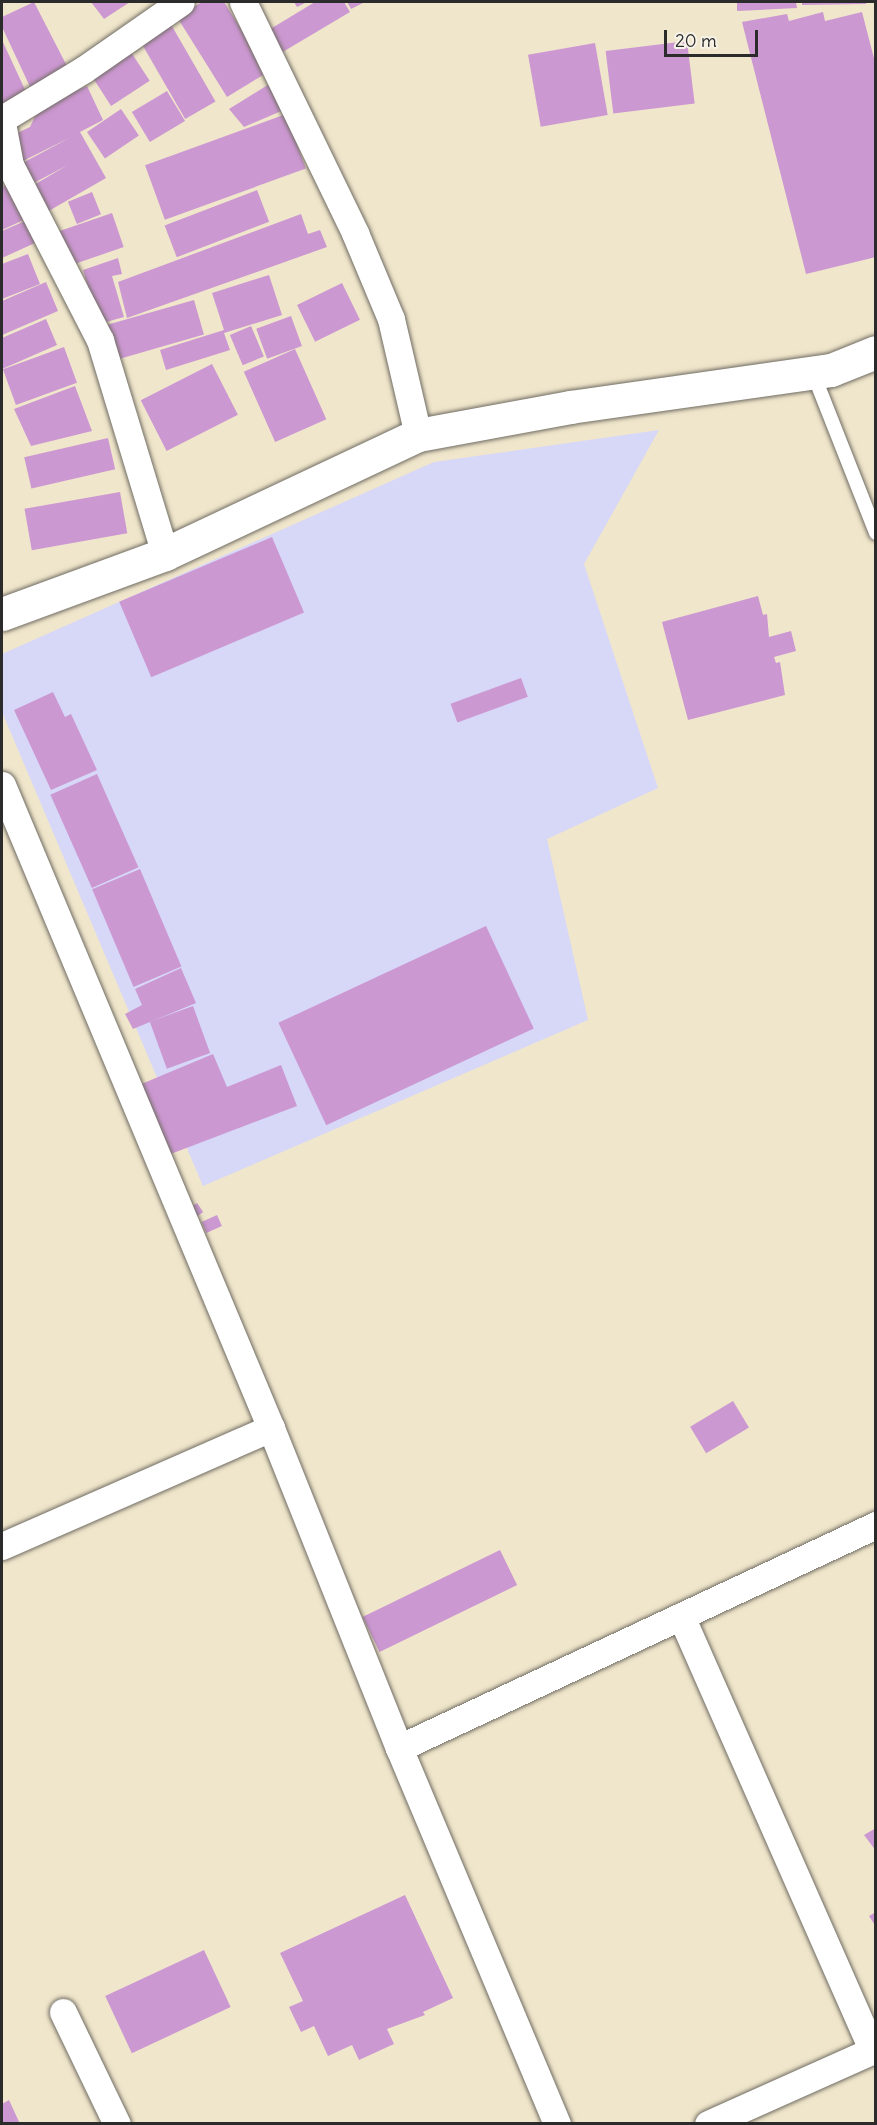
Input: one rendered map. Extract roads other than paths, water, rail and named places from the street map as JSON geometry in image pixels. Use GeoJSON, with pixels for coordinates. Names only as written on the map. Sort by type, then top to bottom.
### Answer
{"type":"FeatureCollection","features":[{"type":"Feature","properties":{"kind":"street"},"geometry":{"type":"LineString","coordinates":[[165,554],[100,340],[10,165],[2,121],[83,70],[181,2]]}},
{"type":"Feature","properties":{"kind":"street"},"geometry":{"type":"LineString","coordinates":[[243,2],[355,233],[391,319],[417,435]]}},
{"type":"Feature","properties":{"kind":"street"},"geometry":{"type":"LineString","coordinates":[[2,615],[165,554],[417,435],[570,407],[813,373],[876,352]]}},
{"type":"Feature","properties":{"kind":"street"},"geometry":{"type":"LineString","coordinates":[[2,785],[271,1428],[399,1748],[557,2124]]}},
{"type":"Feature","properties":{"kind":"street"},"geometry":{"type":"LineString","coordinates":[[2,1546],[271,1428]]}},
{"type":"Feature","properties":{"kind":"street"},"geometry":{"type":"LineString","coordinates":[[399,1748],[876,1525]]}},
{"type":"Feature","properties":{"kind":"street"},"geometry":{"type":"LineString","coordinates":[[681,1616],[874,2050],[708,2124]]}},
{"type":"Feature","properties":{"kind":"street"},"geometry":{"type":"LineString","coordinates":[[63,2012],[117,2124]]}},
{"type":"Feature","properties":{"kind":"lane"},"geometry":{"type":"LineString","coordinates":[[813,373],[876,533]]}}]}
